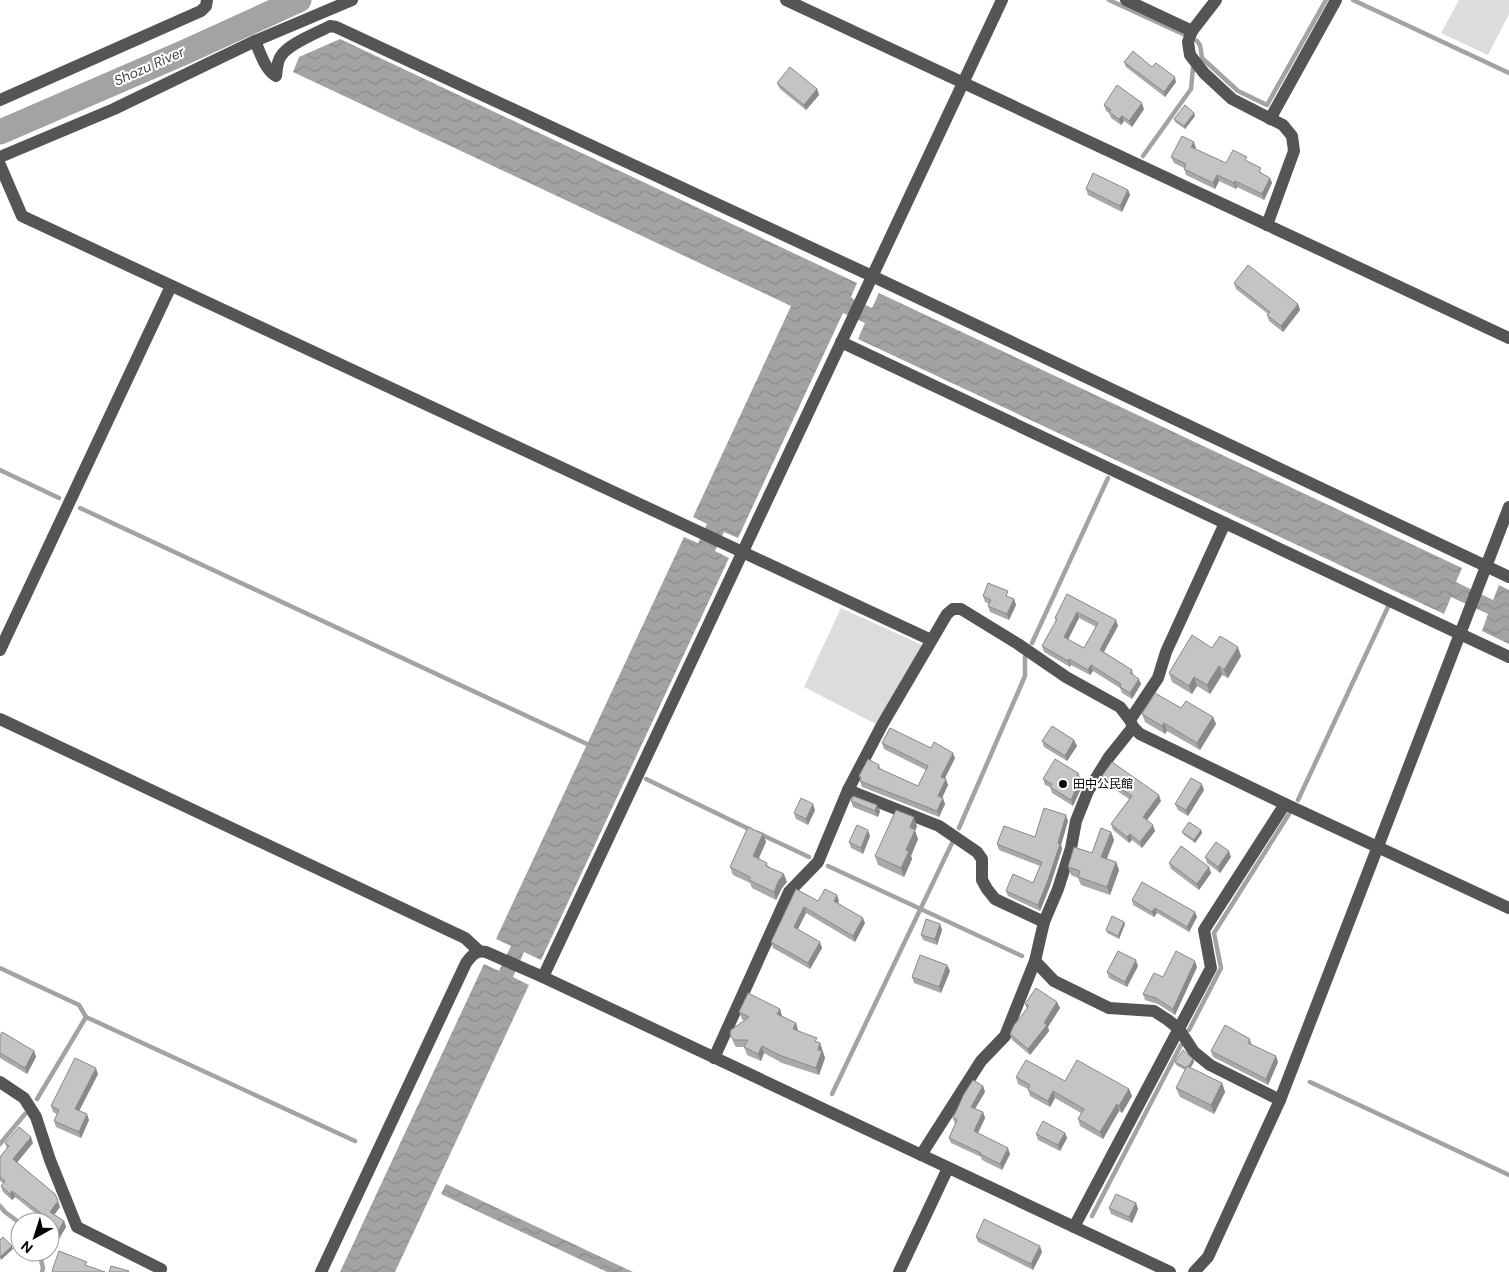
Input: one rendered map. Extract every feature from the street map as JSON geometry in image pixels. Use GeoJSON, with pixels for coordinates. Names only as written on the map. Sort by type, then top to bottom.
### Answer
{"type":"FeatureCollection","features":[{"type":"Feature","properties":{"kind":"street"},"geometry":{"type":"LineString","coordinates":[[0,100],[201,12],[206,6],[207,0]]}},
{"type":"Feature","properties":{"kind":"street"},"geometry":{"type":"LineString","coordinates":[[0,157],[114,109],[255,41],[352,0]]}},
{"type":"Feature","properties":{"kind":"street"},"geometry":{"type":"LineString","coordinates":[[786,0],[1509,338]]}},
{"type":"Feature","properties":{"kind":"street"},"geometry":{"type":"LineString","coordinates":[[544,977],[1002,0]]}},
{"type":"Feature","properties":{"kind":"street"},"geometry":{"type":"LineString","coordinates":[[1126,0],[1192,31]]}},
{"type":"Feature","properties":{"kind":"street"},"geometry":{"type":"LineString","coordinates":[[1216,0],[1192,31],[1188,42],[1190,54],[1204,73],[1232,99],[1284,126],[1292,136],[1294,151],[1268,225]]}},
{"type":"Feature","properties":{"kind":"street"},"geometry":{"type":"LineString","coordinates":[[1270,119],[1336,0]]}},
{"type":"Feature","properties":{"kind":"street"},"geometry":{"type":"LineString","coordinates":[[255,41],[267,67],[276,76],[277,65],[281,56],[288,48],[330,26],[336,27],[872,276],[1509,577]]}},
{"type":"Feature","properties":{"kind":"street"},"geometry":{"type":"LineString","coordinates":[[0,165],[22,216],[932,640]]}},
{"type":"Feature","properties":{"kind":"street"},"geometry":{"type":"LineString","coordinates":[[0,650],[171,286]]}},
{"type":"Feature","properties":{"kind":"street"},"geometry":{"type":"LineString","coordinates":[[841,342],[1509,658]]}},
{"type":"Feature","properties":{"kind":"street"},"geometry":{"type":"LineString","coordinates":[[1194,1272],[1208,1258],[1280,1100],[1509,507]]}},
{"type":"Feature","properties":{"kind":"street"},"geometry":{"type":"LineString","coordinates":[[921,1155],[981,1061],[1005,1036],[1034,961],[1044,922],[1058,889],[1071,848],[1076,821],[1088,791],[1132,723],[1158,678],[1166,652],[1225,523]]}},
{"type":"Feature","properties":{"kind":"street"},"geometry":{"type":"LineString","coordinates":[[714,1058],[789,892],[818,862],[848,790],[882,725],[947,614],[953,609],[960,609],[1018,644],[1066,677],[1120,707],[1140,734],[1509,908]]}},
{"type":"Feature","properties":{"kind":"street"},"geometry":{"type":"LineString","coordinates":[[0,719],[465,938],[479,951],[486,952],[544,977],[1170,1272]]}},
{"type":"Feature","properties":{"kind":"street"},"geometry":{"type":"LineString","coordinates":[[848,790],[939,826],[977,852],[982,859],[982,880],[987,890],[995,899],[1044,922]]}},
{"type":"Feature","properties":{"kind":"street"},"geometry":{"type":"LineString","coordinates":[[1074,1227],[1211,968],[1204,930],[1285,804]]}},
{"type":"Feature","properties":{"kind":"street"},"geometry":{"type":"LineString","coordinates":[[322,1272],[466,963],[472,955],[479,951]]}},
{"type":"Feature","properties":{"kind":"street"},"geometry":{"type":"LineString","coordinates":[[1034,961],[1054,981],[1109,1008],[1154,1011],[1178,1029],[1194,1052],[1210,1065],[1280,1100]]}},
{"type":"Feature","properties":{"kind":"street"},"geometry":{"type":"LineString","coordinates":[[0,1082],[24,1098],[36,1116],[50,1160],[77,1227],[162,1269],[160,1272]]}},
{"type":"Feature","properties":{"kind":"street"},"geometry":{"type":"LineString","coordinates":[[899,1272],[948,1168]]}},
{"type":"Feature","properties":{"kind":"shaded area"},"geometry":{"type":"Polygon","coordinates":[[[1459,0],[1509,0],[1509,14],[1488,55],[1441,33],[1459,0]]]}},
{"type":"Feature","properties":{"kind":"shaded area"},"geometry":{"type":"Polygon","coordinates":[[[841,608],[922,645],[876,724],[804,687],[841,608]]]}},
{"type":"Feature","properties":{"kind":"water"},"geometry":{"type":"Polygon","coordinates":[[[340,39],[857,283],[851,297],[872,308],[879,293],[1462,568],[1456,582],[1493,600],[1499,585],[1509,590],[1509,644],[1482,631],[1488,614],[1451,597],[1444,614],[858,339],[865,323],[843,313],[738,538],[724,532],[715,551],[729,558],[541,960],[524,952],[513,977],[529,985],[395,1272],[340,1272],[484,964],[499,971],[511,946],[496,939],[684,537],[698,543],[707,524],[693,517],[791,306],[293,72],[299,57],[340,39]]]}},
{"type":"Feature","properties":{"kind":"water"},"geometry":{"type":"Polygon","coordinates":[[[446,1184],[633,1272],[607,1272],[441,1194],[446,1184]]]}},
{"type":"Feature","properties":{"kind":"building"},"geometry":{"type":"Polygon","coordinates":[[[1133,51],[1152,67],[1156,63],[1175,77],[1164,92],[1124,62],[1133,51]]]}},
{"type":"Feature","properties":{"kind":"building"},"geometry":{"type":"Polygon","coordinates":[[[790,67],[817,89],[804,105],[777,83],[790,67]]]}},
{"type":"Feature","properties":{"kind":"building"},"geometry":{"type":"Polygon","coordinates":[[[1117,85],[1142,103],[1129,121],[1122,116],[1119,119],[1109,112],[1111,110],[1104,105],[1117,85]]]}},
{"type":"Feature","properties":{"kind":"building"},"geometry":{"type":"Polygon","coordinates":[[[1185,105],[1194,113],[1184,126],[1174,119],[1185,105]]]}},
{"type":"Feature","properties":{"kind":"building"},"geometry":{"type":"Polygon","coordinates":[[[1182,136],[1194,142],[1191,147],[1226,163],[1233,150],[1247,157],[1245,160],[1261,168],[1259,172],[1270,178],[1262,194],[1217,175],[1213,183],[1184,169],[1186,164],[1171,157],[1182,136]]]}},
{"type":"Feature","properties":{"kind":"building"},"geometry":{"type":"Polygon","coordinates":[[[1093,173],[1128,190],[1120,206],[1086,189],[1093,173]]]}},
{"type":"Feature","properties":{"kind":"building"},"geometry":{"type":"Polygon","coordinates":[[[1248,265],[1298,304],[1281,326],[1267,315],[1270,312],[1234,283],[1248,265]]]}},
{"type":"Feature","properties":{"kind":"building"},"geometry":{"type":"Polygon","coordinates":[[[988,583],[1008,591],[1006,596],[1014,599],[1007,614],[988,606],[991,600],[983,596],[988,583]]]}},
{"type":"Feature","properties":{"kind":"building"},"geometry":{"type":"Polygon","coordinates":[[[1067,594],[1116,620],[1100,650],[1132,670],[1130,673],[1139,679],[1130,693],[1120,687],[1121,684],[1091,665],[1088,670],[1042,646],[1057,619],[1055,618],[1067,594]],[[1077,612],[1064,637],[1084,648],[1098,623],[1077,612]]]}},
{"type":"Feature","properties":{"kind":"building"},"geometry":{"type":"Polygon","coordinates":[[[1192,635],[1212,648],[1220,636],[1238,647],[1224,670],[1219,666],[1207,685],[1194,677],[1189,686],[1169,673],[1192,635]]]}},
{"type":"Feature","properties":{"kind":"building"},"geometry":{"type":"Polygon","coordinates":[[[1155,693],[1181,708],[1186,701],[1213,717],[1197,743],[1164,723],[1162,726],[1142,714],[1155,693]]]}},
{"type":"Feature","properties":{"kind":"building"},"geometry":{"type":"Polygon","coordinates":[[[1052,726],[1074,740],[1065,756],[1042,741],[1052,726]]]}},
{"type":"Feature","properties":{"kind":"building"},"geometry":{"type":"Polygon","coordinates":[[[890,728],[931,748],[934,742],[953,753],[941,777],[946,779],[938,796],[943,798],[937,811],[860,781],[861,777],[859,776],[868,759],[879,765],[878,768],[918,786],[928,766],[882,743],[890,728]]]}},
{"type":"Feature","properties":{"kind":"building"},"geometry":{"type":"Polygon","coordinates":[[[1055,759],[1078,773],[1077,775],[1081,778],[1071,800],[1050,787],[1052,784],[1043,779],[1055,759]]]}},
{"type":"Feature","properties":{"kind":"building"},"geometry":{"type":"Polygon","coordinates":[[[1112,762],[1159,795],[1143,817],[1153,825],[1140,842],[1130,834],[1127,837],[1111,824],[1132,796],[1102,776],[1112,762]]]}},
{"type":"Feature","properties":{"kind":"building"},"geometry":{"type":"Polygon","coordinates":[[[1191,778],[1202,784],[1186,810],[1175,804],[1191,778]]]}},
{"type":"Feature","properties":{"kind":"building"},"geometry":{"type":"Polygon","coordinates":[[[853,796],[877,805],[875,811],[851,801],[853,796]]]}},
{"type":"Feature","properties":{"kind":"building"},"geometry":{"type":"Polygon","coordinates":[[[801,798],[813,804],[806,819],[794,813],[801,798]]]}},
{"type":"Feature","properties":{"kind":"building"},"geometry":{"type":"Polygon","coordinates":[[[1044,808],[1066,815],[1058,843],[1060,844],[1038,905],[1006,891],[1013,874],[1033,883],[1042,862],[997,844],[1004,826],[1035,837],[1044,808]]]}},
{"type":"Feature","properties":{"kind":"building"},"geometry":{"type":"Polygon","coordinates":[[[896,810],[914,817],[910,827],[915,830],[906,850],[909,851],[901,868],[875,856],[896,810]]]}},
{"type":"Feature","properties":{"kind":"building"},"geometry":{"type":"Polygon","coordinates":[[[1189,822],[1201,830],[1194,840],[1182,832],[1189,822]]]}},
{"type":"Feature","properties":{"kind":"building"},"geometry":{"type":"Polygon","coordinates":[[[857,825],[868,830],[861,848],[849,842],[857,825]]]}},
{"type":"Feature","properties":{"kind":"building"},"geometry":{"type":"Polygon","coordinates":[[[748,827],[763,834],[753,856],[767,863],[766,866],[784,874],[774,892],[749,880],[750,877],[730,867],[748,827]]]}},
{"type":"Feature","properties":{"kind":"building"},"geometry":{"type":"Polygon","coordinates":[[[1101,828],[1111,832],[1101,857],[1116,862],[1107,887],[1078,877],[1080,871],[1068,867],[1074,847],[1092,853],[1101,828]]]}},
{"type":"Feature","properties":{"kind":"building"},"geometry":{"type":"Polygon","coordinates":[[[1216,842],[1229,851],[1218,867],[1205,857],[1216,842]]]}},
{"type":"Feature","properties":{"kind":"building"},"geometry":{"type":"Polygon","coordinates":[[[1181,846],[1209,867],[1197,884],[1169,863],[1181,846]]]}},
{"type":"Feature","properties":{"kind":"building"},"geometry":{"type":"Polygon","coordinates":[[[1142,882],[1195,912],[1187,927],[1155,908],[1152,912],[1132,900],[1142,882]]]}},
{"type":"Feature","properties":{"kind":"building"},"geometry":{"type":"Polygon","coordinates":[[[796,889],[818,901],[825,889],[837,895],[834,901],[863,918],[853,936],[804,907],[794,927],[820,942],[808,963],[771,942],[796,889]]]}},
{"type":"Feature","properties":{"kind":"building"},"geometry":{"type":"Polygon","coordinates":[[[1112,916],[1124,922],[1118,936],[1106,930],[1112,916]]]}},
{"type":"Feature","properties":{"kind":"building"},"geometry":{"type":"Polygon","coordinates":[[[926,919],[940,924],[935,939],[921,935],[926,919]]]}},
{"type":"Feature","properties":{"kind":"building"},"geometry":{"type":"Polygon","coordinates":[[[1118,951],[1136,960],[1125,982],[1107,972],[1118,951]]]}},
{"type":"Feature","properties":{"kind":"building"},"geometry":{"type":"Polygon","coordinates":[[[1176,951],[1195,961],[1173,1009],[1156,998],[1143,994],[1154,973],[1163,977],[1176,951]]]}},
{"type":"Feature","properties":{"kind":"building"},"geometry":{"type":"Polygon","coordinates":[[[920,955],[947,965],[939,987],[912,977],[920,955]]]}},
{"type":"Feature","properties":{"kind":"building"},"geometry":{"type":"Polygon","coordinates":[[[1036,988],[1057,1002],[1044,1023],[1047,1025],[1028,1049],[1010,1034],[1014,1025],[1029,1006],[1025,1004],[1036,988]]]}},
{"type":"Feature","properties":{"kind":"building"},"geometry":{"type":"Polygon","coordinates":[[[748,993],[780,1009],[777,1014],[796,1023],[793,1029],[817,1038],[815,1041],[820,1043],[818,1050],[822,1051],[816,1068],[779,1055],[762,1046],[758,1054],[744,1047],[748,1040],[734,1040],[731,1037],[731,1030],[749,1017],[739,1012],[748,993]]]}},
{"type":"Feature","properties":{"kind":"building"},"geometry":{"type":"Polygon","coordinates":[[[1225,1025],[1250,1039],[1248,1043],[1276,1056],[1266,1079],[1211,1051],[1225,1025]]]}},
{"type":"Feature","properties":{"kind":"building"},"geometry":{"type":"Polygon","coordinates":[[[2,1032],[34,1051],[25,1068],[0,1053],[0,1036],[2,1032]]]}},
{"type":"Feature","properties":{"kind":"building"},"geometry":{"type":"Polygon","coordinates":[[[1183,1050],[1193,1059],[1186,1068],[1175,1062],[1183,1050]]]}},
{"type":"Feature","properties":{"kind":"building"},"geometry":{"type":"Polygon","coordinates":[[[75,1058],[96,1068],[75,1109],[87,1114],[79,1132],[54,1121],[59,1110],[51,1106],[75,1058]]]}},
{"type":"Feature","properties":{"kind":"building"},"geometry":{"type":"Polygon","coordinates":[[[1026,1060],[1065,1081],[1077,1060],[1129,1089],[1119,1106],[1117,1104],[1100,1132],[1078,1119],[1084,1109],[1053,1091],[1048,1101],[1028,1090],[1030,1085],[1016,1077],[1026,1060]]]}},
{"type":"Feature","properties":{"kind":"building"},"geometry":{"type":"Polygon","coordinates":[[[1187,1066],[1222,1083],[1211,1105],[1176,1088],[1187,1066]]]}},
{"type":"Feature","properties":{"kind":"building"},"geometry":{"type":"Polygon","coordinates":[[[973,1080],[983,1086],[971,1107],[983,1112],[974,1131],[1008,1148],[1000,1164],[949,1138],[957,1120],[953,1118],[973,1080]]]}},
{"type":"Feature","properties":{"kind":"building"},"geometry":{"type":"Polygon","coordinates":[[[1043,1121],[1065,1133],[1058,1145],[1036,1134],[1043,1121]]]}},
{"type":"Feature","properties":{"kind":"building"},"geometry":{"type":"Polygon","coordinates":[[[19,1127],[31,1137],[13,1159],[55,1194],[58,1201],[50,1212],[39,1212],[12,1191],[10,1194],[1,1186],[5,1181],[0,1177],[0,1157],[9,1146],[5,1143],[19,1127]]]}},
{"type":"Feature","properties":{"kind":"building"},"geometry":{"type":"Polygon","coordinates":[[[1116,1194],[1136,1203],[1129,1217],[1109,1208],[1116,1194]]]}},
{"type":"Feature","properties":{"kind":"building"},"geometry":{"type":"Polygon","coordinates":[[[60,1218],[64,1221],[60,1228],[60,1218]]]}},
{"type":"Feature","properties":{"kind":"building"},"geometry":{"type":"Polygon","coordinates":[[[984,1219],[1040,1246],[1031,1264],[976,1237],[984,1219]]]}},
{"type":"Feature","properties":{"kind":"building"},"geometry":{"type":"Polygon","coordinates":[[[3,1237],[10,1244],[10,1248],[0,1257],[0,1240],[3,1237]]]}},
{"type":"Feature","properties":{"kind":"building"},"geometry":{"type":"Polygon","coordinates":[[[60,1251],[87,1262],[85,1265],[105,1272],[54,1272],[52,1271],[55,1262],[60,1262],[60,1251]]]}},
{"type":"Feature","properties":{"kind":"building"},"geometry":{"type":"Polygon","coordinates":[[[111,1266],[129,1271],[109,1272],[111,1266]]]}},
{"type":"Feature","properties":{"kind":"waterway","name":"Shozu River"},"geometry":{"type":"LineString","coordinates":[[0,132],[185,52],[299,0]]}},
{"type":"Feature","properties":{"kind":"waterway"},"geometry":{"type":"LineString","coordinates":[[1109,0],[1185,35]]}},
{"type":"Feature","properties":{"kind":"waterway"},"geometry":{"type":"LineString","coordinates":[[1197,41],[1200,45],[1202,58],[1238,91],[1267,105],[1326,0]]}},
{"type":"Feature","properties":{"kind":"waterway"},"geometry":{"type":"LineString","coordinates":[[1353,0],[1509,73]]}},
{"type":"Feature","properties":{"kind":"waterway"},"geometry":{"type":"LineString","coordinates":[[1143,156],[1191,89],[1193,68]]}},
{"type":"Feature","properties":{"kind":"waterway"},"geometry":{"type":"LineString","coordinates":[[0,470],[59,498]]}},
{"type":"Feature","properties":{"kind":"waterway"},"geometry":{"type":"LineString","coordinates":[[1032,643],[1108,478]]}},
{"type":"Feature","properties":{"kind":"waterway"},"geometry":{"type":"LineString","coordinates":[[80,508],[587,744]]}},
{"type":"Feature","properties":{"kind":"waterway"},"geometry":{"type":"LineString","coordinates":[[1298,800],[1388,607]]}},
{"type":"Feature","properties":{"kind":"waterway"},"geometry":{"type":"LineString","coordinates":[[959,828],[1025,676],[1025,657]]}},
{"type":"Feature","properties":{"kind":"waterway"},"geometry":{"type":"LineString","coordinates":[[646,779],[751,830]]}},
{"type":"Feature","properties":{"kind":"waterway"},"geometry":{"type":"LineString","coordinates":[[1189,1030],[1221,968],[1214,933],[1289,814]]}},
{"type":"Feature","properties":{"kind":"waterway"},"geometry":{"type":"LineString","coordinates":[[758,833],[809,857]]}},
{"type":"Feature","properties":{"kind":"waterway"},"geometry":{"type":"LineString","coordinates":[[832,1094],[952,843]]}},
{"type":"Feature","properties":{"kind":"waterway"},"geometry":{"type":"LineString","coordinates":[[828,866],[1022,956]]}},
{"type":"Feature","properties":{"kind":"waterway"},"geometry":{"type":"LineString","coordinates":[[0,968],[79,1005],[86,1017]]}},
{"type":"Feature","properties":{"kind":"waterway"},"geometry":{"type":"LineString","coordinates":[[37,1099],[86,1017],[355,1141]]}},
{"type":"Feature","properties":{"kind":"waterway"},"geometry":{"type":"LineString","coordinates":[[1092,1216],[1181,1045]]}},
{"type":"Feature","properties":{"kind":"waterway"},"geometry":{"type":"LineString","coordinates":[[1310,1082],[1509,1175]]}},
{"type":"Feature","properties":{"kind":"waterway"},"geometry":{"type":"LineString","coordinates":[[0,1144],[25,1114]]}},
{"type":"Feature","properties":{"kind":"waterway"},"geometry":{"type":"LineString","coordinates":[[0,1206],[10,1216]]}},
{"type":"Feature","properties":{"kind":"waterway"},"geometry":{"type":"LineString","coordinates":[[42,1262],[42,1272]]}},
{"type":"Feature","properties":{"kind":"place","name":"田中公民館"},"geometry":{"type":"Point","coordinates":[1063,784]}}]}
